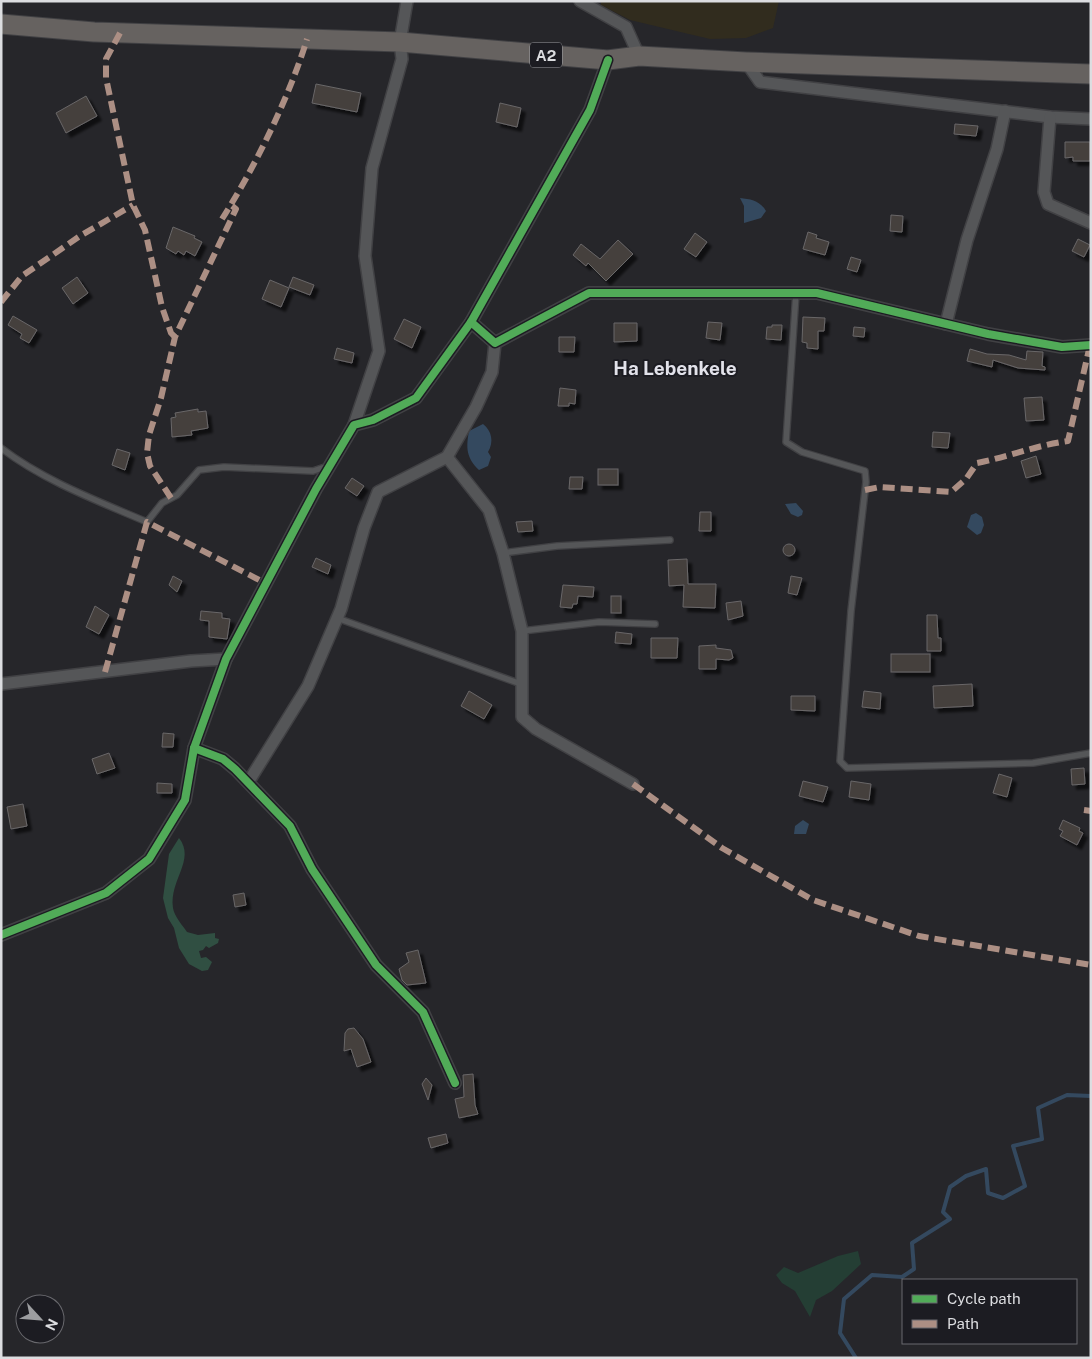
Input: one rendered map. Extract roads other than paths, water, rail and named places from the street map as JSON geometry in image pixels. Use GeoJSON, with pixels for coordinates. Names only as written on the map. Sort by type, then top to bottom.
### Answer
{"type":"FeatureCollection","features":[{"type":"Feature","properties":{"kind":"main road","name":"A2"},"geometry":{"type":"LineString","coordinates":[[1,24],[94,32],[400,42],[608,60],[639,56],[746,62],[1091,74]]}},
{"type":"Feature","properties":{"kind":"street"},"geometry":{"type":"LineString","coordinates":[[1,935],[106,893],[149,859],[185,800],[194,748],[226,659],[330,465],[354,425],[379,351],[365,256],[372,168],[402,59],[400,42],[407,1]]}},
{"type":"Feature","properties":{"kind":"street"},"geometry":{"type":"LineString","coordinates":[[580,1],[626,27],[639,56]]}},
{"type":"Feature","properties":{"kind":"street"},"geometry":{"type":"LineString","coordinates":[[354,425],[372,420],[416,398],[471,322],[590,110],[608,60]]}},
{"type":"Feature","properties":{"kind":"street"},"geometry":{"type":"LineString","coordinates":[[746,62],[760,82],[1050,117],[1091,119]]}},
{"type":"Feature","properties":{"kind":"street"},"geometry":{"type":"LineString","coordinates":[[946,324],[967,240],[997,149],[1005,111]]}},
{"type":"Feature","properties":{"kind":"street"},"geometry":{"type":"LineString","coordinates":[[1050,117],[1044,192],[1048,204],[1091,223]]}},
{"type":"Feature","properties":{"kind":"street"},"geometry":{"type":"LineString","coordinates":[[496,343],[589,293],[817,293],[946,324],[1062,347],[1091,345]]}},
{"type":"Feature","properties":{"kind":"street"},"geometry":{"type":"LineString","coordinates":[[471,322],[496,343]]}},
{"type":"Feature","properties":{"kind":"street"},"geometry":{"type":"LineString","coordinates":[[249,781],[308,686],[337,618],[364,528],[378,492],[447,457],[476,407],[492,372],[496,343]]}},
{"type":"Feature","properties":{"kind":"street"},"geometry":{"type":"LineString","coordinates":[[447,457],[489,510],[503,553],[522,631],[522,717],[536,729],[633,784]]}},
{"type":"Feature","properties":{"kind":"street"},"geometry":{"type":"LineString","coordinates":[[1,684],[191,661],[226,659]]}},
{"type":"Feature","properties":{"kind":"street"},"geometry":{"type":"LineString","coordinates":[[194,748],[223,759],[249,781],[290,826],[312,869],[376,965],[423,1012],[455,1083]]}},
{"type":"Feature","properties":{"kind":"lane"},"geometry":{"type":"LineString","coordinates":[[796,293],[786,442],[802,452],[865,471],[866,482],[851,611],[840,761],[847,768],[959,766],[1033,763],[1091,752]]}},
{"type":"Feature","properties":{"kind":"lane"},"geometry":{"type":"LineString","coordinates":[[1,448],[13,457],[73,490],[147,522],[162,503],[177,495],[199,470],[224,467],[314,471],[330,465]]}},
{"type":"Feature","properties":{"kind":"lane"},"geometry":{"type":"LineString","coordinates":[[503,553],[557,546],[670,540]]}},
{"type":"Feature","properties":{"kind":"lane"},"geometry":{"type":"LineString","coordinates":[[337,618],[521,684]]}},
{"type":"Feature","properties":{"kind":"lane"},"geometry":{"type":"LineString","coordinates":[[522,631],[599,622],[655,624]]}},
{"type":"Feature","properties":{"kind":"water"},"geometry":{"type":"Polygon","coordinates":[[[740,198],[755,201],[766,211],[761,218],[744,223],[744,206],[740,198]]]}},
{"type":"Feature","properties":{"kind":"water"},"geometry":{"type":"Polygon","coordinates":[[[483,424],[491,437],[488,452],[491,457],[488,466],[479,470],[469,457],[467,442],[469,431],[483,424]]]}},
{"type":"Feature","properties":{"kind":"water"},"geometry":{"type":"Polygon","coordinates":[[[796,503],[803,511],[802,515],[798,517],[791,514],[785,504],[796,503]]]}},
{"type":"Feature","properties":{"kind":"water"},"geometry":{"type":"Polygon","coordinates":[[[976,513],[982,517],[984,525],[981,533],[977,535],[967,527],[971,515],[976,513]]]}},
{"type":"Feature","properties":{"kind":"water"},"geometry":{"type":"Polygon","coordinates":[[[803,820],[809,824],[806,834],[794,834],[795,826],[803,820]]]}},
{"type":"Feature","properties":{"kind":"waterway"},"geometry":{"type":"LineString","coordinates":[[856,1358],[840,1333],[844,1299],[872,1275],[902,1277],[914,1269],[912,1243],[950,1219],[943,1212],[950,1187],[966,1176],[986,1169],[988,1193],[1003,1198],[1025,1186],[1013,1146],[1042,1139],[1038,1108],[1067,1095],[1091,1096]]}},
{"type":"Feature","properties":{"kind":"district","name":"Ha Lebenkele"},"geometry":{"type":"Point","coordinates":[675,368]}}]}
